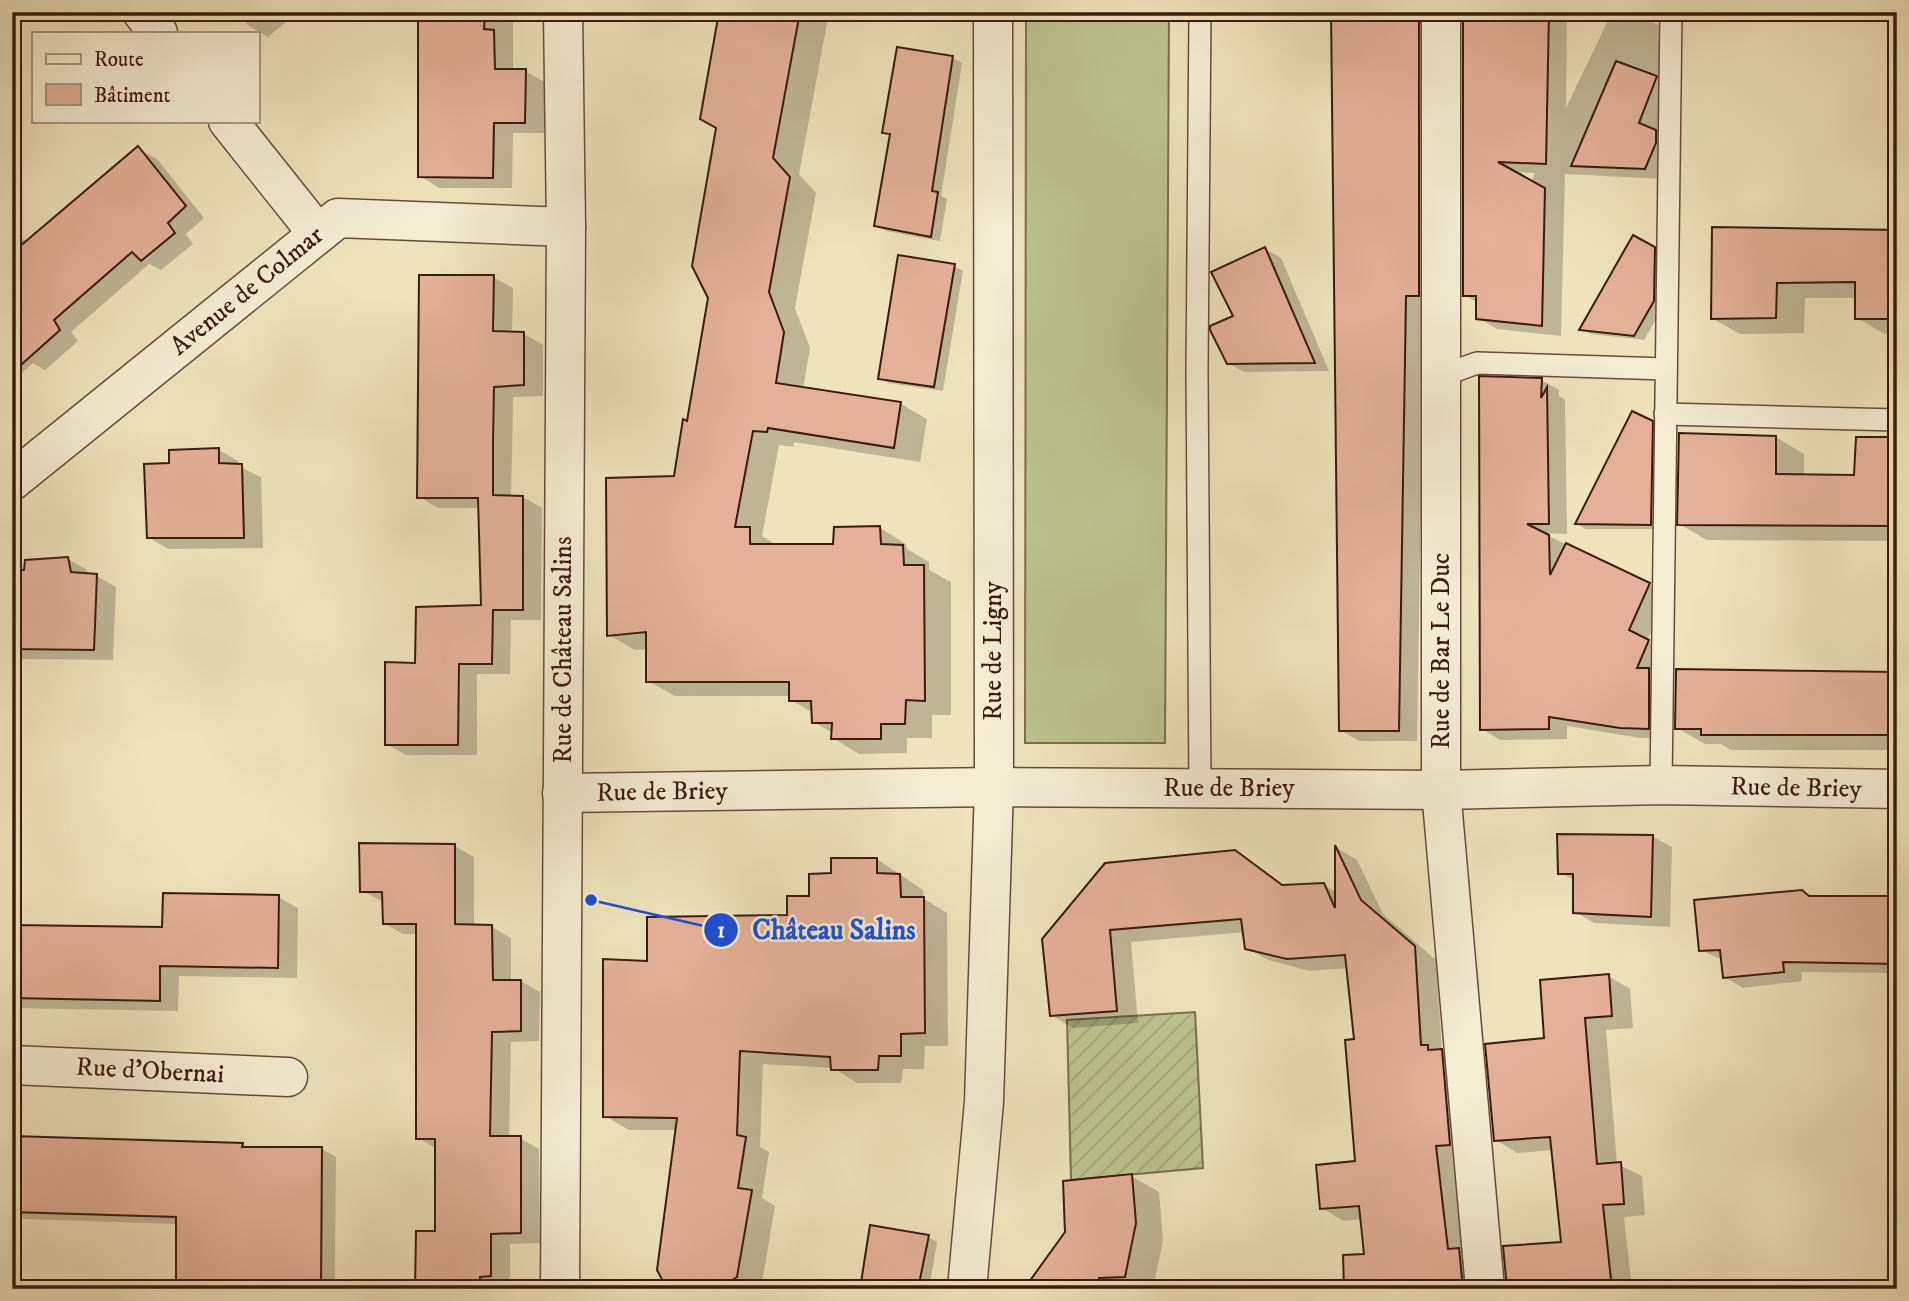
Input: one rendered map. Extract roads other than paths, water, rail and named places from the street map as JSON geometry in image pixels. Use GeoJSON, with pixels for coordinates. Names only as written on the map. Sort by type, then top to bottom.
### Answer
{"type":"FeatureCollection","features":[{"type":"Feature","properties":{"kind":"street"},"geometry":{"type":"LineString","coordinates":[[142,12],[158,32]]}},
{"type":"Feature","properties":{"kind":"street","name":"Rue de Château Salins"},"geometry":{"type":"LineString","coordinates":[[560,1289],[566,227],[563,12]]}},
{"type":"Feature","properties":{"kind":"street","name":"Rue de Ligny"},"geometry":{"type":"LineString","coordinates":[[967,1289],[984,1102],[994,787],[993,12]]}},
{"type":"Feature","properties":{"kind":"street","name":"Rue de Bar Le Duc"},"geometry":{"type":"LineString","coordinates":[[1441,12],[1441,790],[1485,1289]]}},
{"type":"Feature","properties":{"kind":"street"},"geometry":{"type":"LineString","coordinates":[[229,122],[318,234]]}},
{"type":"Feature","properties":{"kind":"street","name":"Avenue de Colmar"},"geometry":{"type":"LineString","coordinates":[[12,481],[338,218],[566,227]]}},
{"type":"Feature","properties":{"kind":"street","name":"Rue de Briey"},"geometry":{"type":"LineString","coordinates":[[562,793],[994,787],[1441,790],[1661,785],[1897,789]]}},
{"type":"Feature","properties":{"kind":"street","name":"Rue d'Obernai"},"geometry":{"type":"LineString","coordinates":[[12,1065],[288,1077]]}},
{"type":"Feature","properties":{"kind":"lane"},"geometry":{"type":"LineString","coordinates":[[1200,12],[1197,371],[1200,788]]}},
{"type":"Feature","properties":{"kind":"lane"},"geometry":{"type":"LineString","coordinates":[[1661,785],[1671,12]]}},
{"type":"Feature","properties":{"kind":"lane"},"geometry":{"type":"LineString","coordinates":[[1441,376],[1477,363],[1666,369]]}},
{"type":"Feature","properties":{"kind":"lane"},"geometry":{"type":"LineString","coordinates":[[1665,414],[1897,420]]}},
{"type":"Feature","properties":{"kind":"place","name":"Château Salins"},"geometry":{"type":"Point","coordinates":[591,900]}}]}
